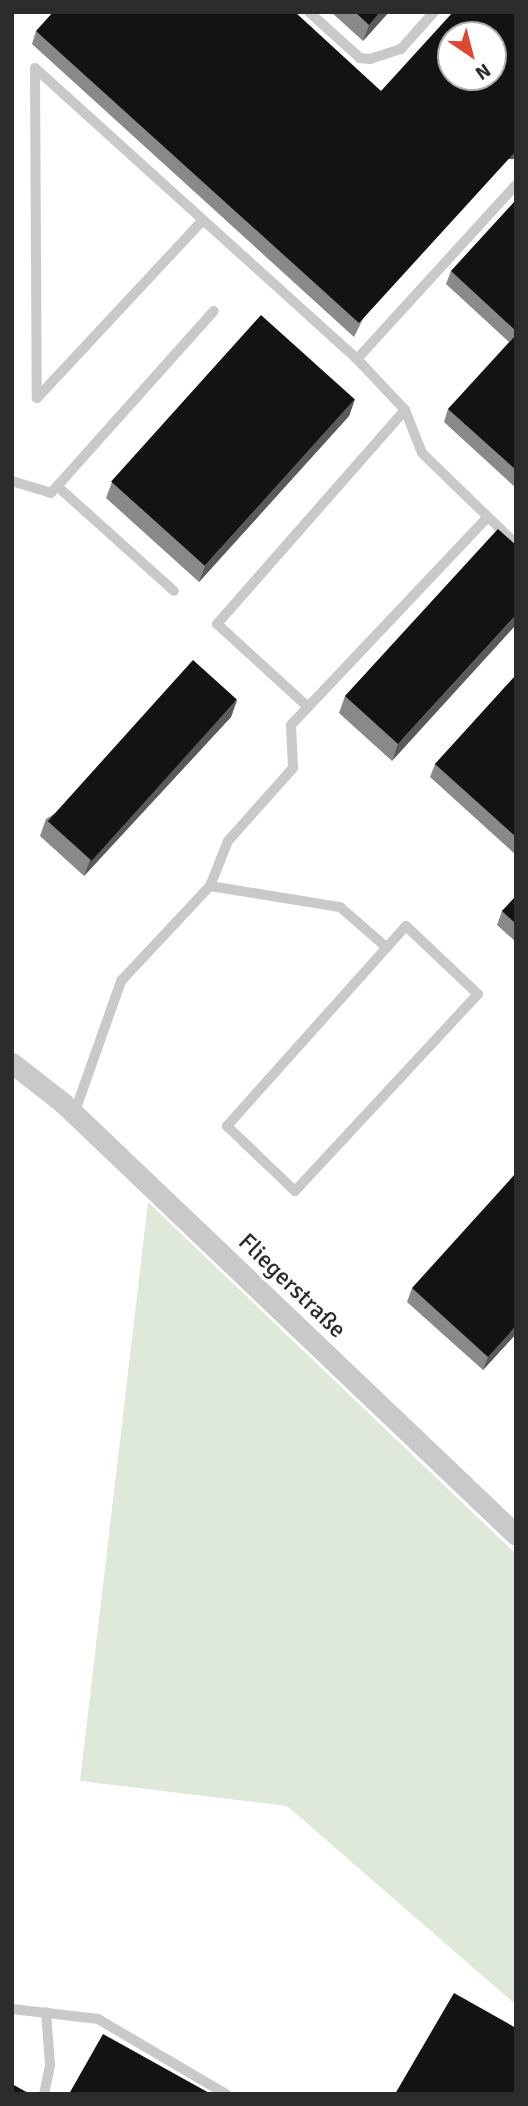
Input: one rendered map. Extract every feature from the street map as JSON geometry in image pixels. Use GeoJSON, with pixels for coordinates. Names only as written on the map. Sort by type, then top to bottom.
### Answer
{"type":"FeatureCollection","features":[{"type":"Feature","properties":{"kind":"street","name":"Fliegerstraße"},"geometry":{"type":"LineString","coordinates":[[12,1063],[21,1077],[74,1114],[516,1535]]}},
{"type":"Feature","properties":{"kind":"lane"},"geometry":{"type":"LineString","coordinates":[[309,12],[360,58],[370,59],[401,50],[434,12]]}},
{"type":"Feature","properties":{"kind":"lane"},"geometry":{"type":"LineString","coordinates":[[203,220],[37,398],[35,68],[358,359],[405,410],[422,453],[516,544]]}},
{"type":"Feature","properties":{"kind":"lane"},"geometry":{"type":"LineString","coordinates":[[358,359],[516,185]]}},
{"type":"Feature","properties":{"kind":"lane"},"geometry":{"type":"LineString","coordinates":[[12,481],[51,493],[214,311]]}},
{"type":"Feature","properties":{"kind":"lane"},"geometry":{"type":"LineString","coordinates":[[308,708],[217,624],[405,410]]}},
{"type":"Feature","properties":{"kind":"lane"},"geometry":{"type":"LineString","coordinates":[[57,486],[174,591]]}},
{"type":"Feature","properties":{"kind":"lane"},"geometry":{"type":"LineString","coordinates":[[74,1114],[121,981],[210,886],[228,841],[293,768],[291,725],[488,517]]}},
{"type":"Feature","properties":{"kind":"lane"},"geometry":{"type":"LineString","coordinates":[[210,886],[340,907],[386,947]]}},
{"type":"Feature","properties":{"kind":"lane"},"geometry":{"type":"LineString","coordinates":[[406,926],[478,994],[295,1191],[227,1126],[386,947],[406,926]]}},
{"type":"Feature","properties":{"kind":"lane"},"geometry":{"type":"LineString","coordinates":[[12,2010],[98,2019],[226,2094]]}},
{"type":"Feature","properties":{"kind":"lane"},"geometry":{"type":"LineString","coordinates":[[44,2094],[50,2065],[46,2012]]}},
{"type":"Feature","properties":{"kind":"green space"},"geometry":{"type":"Polygon","coordinates":[[[148,1202],[516,1554],[516,2005],[287,1806],[80,1781],[148,1202]]]}},
{"type":"Feature","properties":{"kind":"building"},"geometry":{"type":"Polygon","coordinates":[[[53,12],[295,12],[381,91],[437,30],[437,91],[507,91],[507,21],[445,21],[453,12],[516,12],[516,151],[359,323],[36,31],[53,12]]]}},
{"type":"Feature","properties":{"kind":"building"},"geometry":{"type":"Polygon","coordinates":[[[355,12],[380,12],[369,25],[355,12]]]}},
{"type":"Feature","properties":{"kind":"building"},"geometry":{"type":"Polygon","coordinates":[[[516,200],[516,331],[451,271],[516,200]]]}},
{"type":"Feature","properties":{"kind":"building"},"geometry":{"type":"Polygon","coordinates":[[[261,315],[355,399],[205,566],[111,481],[261,315]]]}},
{"type":"Feature","properties":{"kind":"building"},"geometry":{"type":"Polygon","coordinates":[[[516,335],[516,470],[448,409],[516,335]]]}},
{"type":"Feature","properties":{"kind":"building"},"geometry":{"type":"Polygon","coordinates":[[[498,529],[516,545],[516,615],[398,744],[345,696],[498,529]]]}},
{"type":"Feature","properties":{"kind":"building"},"geometry":{"type":"Polygon","coordinates":[[[193,660],[237,699],[92,861],[48,821],[193,660]]]}},
{"type":"Feature","properties":{"kind":"building"},"geometry":{"type":"Polygon","coordinates":[[[516,675],[516,837],[435,764],[516,675]]]}},
{"type":"Feature","properties":{"kind":"building"},"geometry":{"type":"Polygon","coordinates":[[[516,896],[516,924],[502,911],[516,896]]]}},
{"type":"Feature","properties":{"kind":"building"},"geometry":{"type":"Polygon","coordinates":[[[516,1173],[516,1326],[488,1357],[412,1288],[516,1173]]]}},
{"type":"Feature","properties":{"kind":"building"},"geometry":{"type":"Polygon","coordinates":[[[454,1993],[516,2028],[516,2094],[395,2094],[454,1993]]]}},
{"type":"Feature","properties":{"kind":"building"},"geometry":{"type":"Polygon","coordinates":[[[103,2034],[211,2094],[69,2094],[103,2034]]]}},
{"type":"Feature","properties":{"kind":"building"},"geometry":{"type":"Polygon","coordinates":[[[12,2084],[30,2094],[12,2094],[12,2084]]]}}]}
